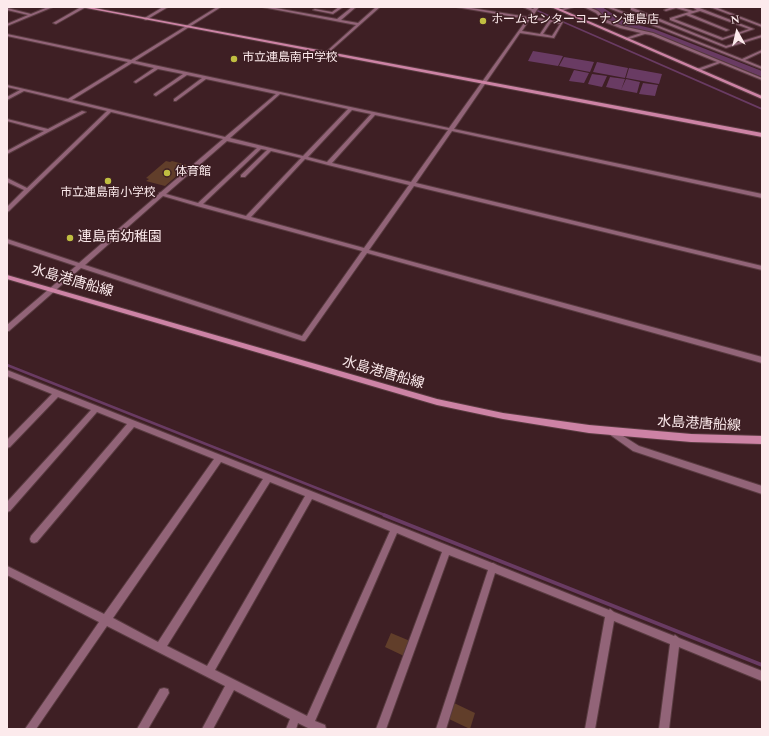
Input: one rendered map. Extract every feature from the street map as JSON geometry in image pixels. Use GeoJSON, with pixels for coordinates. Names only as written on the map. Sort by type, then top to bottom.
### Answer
{"type":"FeatureCollection","features":[{"type":"Feature","properties":{"kind":"street"},"geometry":{"type":"LineString","coordinates":[[12,11],[22,7]]}},
{"type":"Feature","properties":{"kind":"street"},"geometry":{"type":"LineString","coordinates":[[24,14],[40,7]]}},
{"type":"Feature","properties":{"kind":"street"},"geometry":{"type":"LineString","coordinates":[[7,25],[51,7]]}},
{"type":"Feature","properties":{"kind":"street"},"geometry":{"type":"LineString","coordinates":[[56,23],[83,7],[762,135]]}},
{"type":"Feature","properties":{"kind":"street"},"geometry":{"type":"LineString","coordinates":[[145,19],[166,7]]}},
{"type":"Feature","properties":{"kind":"street"},"geometry":{"type":"LineString","coordinates":[[68,101],[219,7]]}},
{"type":"Feature","properties":{"kind":"street"},"geometry":{"type":"LineString","coordinates":[[267,7],[359,24]]}},
{"type":"Feature","properties":{"kind":"street"},"geometry":{"type":"LineString","coordinates":[[283,10],[288,7]]}},
{"type":"Feature","properties":{"kind":"street"},"geometry":{"type":"LineString","coordinates":[[309,15],[320,7]]}},
{"type":"Feature","properties":{"kind":"street"},"geometry":{"type":"LineString","coordinates":[[315,10],[333,13],[342,7]]}},
{"type":"Feature","properties":{"kind":"street"},"geometry":{"type":"LineString","coordinates":[[338,20],[354,7]]}},
{"type":"Feature","properties":{"kind":"street"},"geometry":{"type":"LineString","coordinates":[[327,53],[378,7]]}},
{"type":"Feature","properties":{"kind":"street"},"geometry":{"type":"LineString","coordinates":[[460,7],[476,8],[562,23],[554,37],[520,32]]}},
{"type":"Feature","properties":{"kind":"street"},"geometry":{"type":"LineString","coordinates":[[493,12],[497,7]]}},
{"type":"Feature","properties":{"kind":"street"},"geometry":{"type":"LineString","coordinates":[[7,241],[303,338],[535,9],[525,7]]}},
{"type":"Feature","properties":{"kind":"street"},"geometry":{"type":"LineString","coordinates":[[553,7],[762,98]]}},
{"type":"Feature","properties":{"kind":"street"},"geometry":{"type":"LineString","coordinates":[[561,10],[572,7]]}},
{"type":"Feature","properties":{"kind":"street"},"geometry":{"type":"LineString","coordinates":[[586,7],[597,12],[606,21],[621,27],[646,32],[762,79]]}},
{"type":"Feature","properties":{"kind":"street"},"geometry":{"type":"LineString","coordinates":[[608,7],[762,68]]}},
{"type":"Feature","properties":{"kind":"street"},"geometry":{"type":"LineString","coordinates":[[621,12],[639,7]]}},
{"type":"Feature","properties":{"kind":"street"},"geometry":{"type":"LineString","coordinates":[[666,10],[676,7],[746,32]]}},
{"type":"Feature","properties":{"kind":"street"},"geometry":{"type":"LineString","coordinates":[[694,7],[752,29],[722,39],[671,19],[700,10]]}},
{"type":"Feature","properties":{"kind":"street"},"geometry":{"type":"LineString","coordinates":[[712,7],[762,26]]}},
{"type":"Feature","properties":{"kind":"street"},"geometry":{"type":"LineString","coordinates":[[632,9],[726,47],[762,36]]}},
{"type":"Feature","properties":{"kind":"street"},"geometry":{"type":"LineString","coordinates":[[7,10],[31,16]]}},
{"type":"Feature","properties":{"kind":"street"},"geometry":{"type":"LineString","coordinates":[[686,14],[728,30]]}},
{"type":"Feature","properties":{"kind":"street"},"geometry":{"type":"LineString","coordinates":[[542,35],[550,21]]}},
{"type":"Feature","properties":{"kind":"street"},"geometry":{"type":"LineString","coordinates":[[627,39],[646,32]]}},
{"type":"Feature","properties":{"kind":"street"},"geometry":{"type":"LineString","coordinates":[[7,35],[762,196]]}},
{"type":"Feature","properties":{"kind":"street"},"geometry":{"type":"LineString","coordinates":[[742,60],[762,51]]}},
{"type":"Feature","properties":{"kind":"street"},"geometry":{"type":"LineString","coordinates":[[698,70],[720,62]]}},
{"type":"Feature","properties":{"kind":"street"},"geometry":{"type":"LineString","coordinates":[[136,82],[158,67]]}},
{"type":"Feature","properties":{"kind":"street"},"geometry":{"type":"LineString","coordinates":[[156,95],[187,73]]}},
{"type":"Feature","properties":{"kind":"street"},"geometry":{"type":"LineString","coordinates":[[176,100],[206,77]]}},
{"type":"Feature","properties":{"kind":"street"},"geometry":{"type":"LineString","coordinates":[[7,86],[762,268]]}},
{"type":"Feature","properties":{"kind":"street"},"geometry":{"type":"LineString","coordinates":[[7,99],[24,90]]}},
{"type":"Feature","properties":{"kind":"street"},"geometry":{"type":"LineString","coordinates":[[7,329],[278,92]]}},
{"type":"Feature","properties":{"kind":"street"},"geometry":{"type":"LineString","coordinates":[[247,218],[351,108]]}},
{"type":"Feature","properties":{"kind":"street"},"geometry":{"type":"LineString","coordinates":[[7,210],[110,111]]}},
{"type":"Feature","properties":{"kind":"street"},"geometry":{"type":"LineString","coordinates":[[7,152],[84,112]]}},
{"type":"Feature","properties":{"kind":"street"},"geometry":{"type":"LineString","coordinates":[[328,164],[374,113]]}},
{"type":"Feature","properties":{"kind":"street"},"geometry":{"type":"LineString","coordinates":[[7,120],[48,131]]}},
{"type":"Feature","properties":{"kind":"street"},"geometry":{"type":"LineString","coordinates":[[199,205],[260,147]]}},
{"type":"Feature","properties":{"kind":"street"},"geometry":{"type":"LineString","coordinates":[[242,176],[270,150]]}},
{"type":"Feature","properties":{"kind":"street"},"geometry":{"type":"LineString","coordinates":[[7,180],[28,190]]}},
{"type":"Feature","properties":{"kind":"street"},"geometry":{"type":"LineString","coordinates":[[162,194],[762,360]]}},
{"type":"Feature","properties":{"kind":"street","name":"水島港唐船線"},"geometry":{"type":"LineString","coordinates":[[7,277],[437,402],[544,423],[612,432],[691,438],[762,440]]}},
{"type":"Feature","properties":{"kind":"street"},"geometry":{"type":"LineString","coordinates":[[7,373],[762,676]]}},
{"type":"Feature","properties":{"kind":"street"},"geometry":{"type":"LineString","coordinates":[[7,445],[57,393]]}},
{"type":"Feature","properties":{"kind":"street"},"geometry":{"type":"LineString","coordinates":[[7,508],[96,409]]}},
{"type":"Feature","properties":{"kind":"street"},"geometry":{"type":"LineString","coordinates":[[34,539],[133,423]]}},
{"type":"Feature","properties":{"kind":"street"},"geometry":{"type":"LineString","coordinates":[[612,432],[636,449],[762,490]]}},
{"type":"Feature","properties":{"kind":"street"},"geometry":{"type":"LineString","coordinates":[[30,729],[219,458]]}},
{"type":"Feature","properties":{"kind":"street"},"geometry":{"type":"LineString","coordinates":[[160,648],[268,478]]}},
{"type":"Feature","properties":{"kind":"street"},"geometry":{"type":"LineString","coordinates":[[209,672],[310,495]]}},
{"type":"Feature","properties":{"kind":"street"},"geometry":{"type":"LineString","coordinates":[[309,723],[394,528]]}},
{"type":"Feature","properties":{"kind":"street"},"geometry":{"type":"LineString","coordinates":[[381,729],[447,549]]}},
{"type":"Feature","properties":{"kind":"street"},"geometry":{"type":"LineString","coordinates":[[442,729],[493,567]]}},
{"type":"Feature","properties":{"kind":"street"},"geometry":{"type":"LineString","coordinates":[[7,570],[321,729]]}},
{"type":"Feature","properties":{"kind":"street"},"geometry":{"type":"LineString","coordinates":[[590,729],[610,614]]}},
{"type":"Feature","properties":{"kind":"street"},"geometry":{"type":"LineString","coordinates":[[664,729],[675,640]]}},
{"type":"Feature","properties":{"kind":"street"},"geometry":{"type":"LineString","coordinates":[[207,729],[232,684]]}},
{"type":"Feature","properties":{"kind":"street"},"geometry":{"type":"LineString","coordinates":[[142,729],[164,693]]}},
{"type":"Feature","properties":{"kind":"street"},"geometry":{"type":"LineString","coordinates":[[291,729],[296,716]]}},
{"type":"Feature","properties":{"kind":"shaded area"},"geometry":{"type":"Polygon","coordinates":[[[527,7],[531,7],[762,108],[762,110],[527,7]]]}},
{"type":"Feature","properties":{"kind":"shaded area"},"geometry":{"type":"Polygon","coordinates":[[[590,7],[602,7],[625,22],[654,29],[762,71],[762,77],[651,32],[622,26],[610,21],[599,11],[590,7]]]}},
{"type":"Feature","properties":{"kind":"shaded area"},"geometry":{"type":"Polygon","coordinates":[[[533,51],[563,56],[558,66],[528,61],[533,51]]]}},
{"type":"Feature","properties":{"kind":"shaded area"},"geometry":{"type":"Polygon","coordinates":[[[564,57],[594,62],[590,72],[559,66],[564,57]]]}},
{"type":"Feature","properties":{"kind":"shaded area"},"geometry":{"type":"Polygon","coordinates":[[[597,62],[628,68],[625,78],[593,72],[597,62]]]}},
{"type":"Feature","properties":{"kind":"shaded area"},"geometry":{"type":"Polygon","coordinates":[[[629,68],[662,74],[659,84],[626,78],[629,68]]]}},
{"type":"Feature","properties":{"kind":"shaded area"},"geometry":{"type":"Polygon","coordinates":[[[574,70],[589,73],[584,83],[569,81],[574,70]]]}},
{"type":"Feature","properties":{"kind":"shaded area"},"geometry":{"type":"Polygon","coordinates":[[[592,74],[607,76],[602,87],[588,84],[592,74]]]}},
{"type":"Feature","properties":{"kind":"shaded area"},"geometry":{"type":"Polygon","coordinates":[[[610,77],[625,79],[621,90],[606,87],[610,77]]]}},
{"type":"Feature","properties":{"kind":"shaded area"},"geometry":{"type":"Polygon","coordinates":[[[626,79],[640,82],[637,93],[621,90],[626,79]]]}},
{"type":"Feature","properties":{"kind":"shaded area"},"geometry":{"type":"Polygon","coordinates":[[[643,83],[658,85],[655,96],[639,94],[643,83]]]}},
{"type":"Feature","properties":{"kind":"shaded area","name":"体育館"},"geometry":{"type":"Polygon","coordinates":[[[166,161],[187,165],[184,167],[186,168],[165,186],[146,181],[149,179],[146,178],[166,161]]]}},
{"type":"Feature","properties":{"kind":"shaded area"},"geometry":{"type":"Polygon","coordinates":[[[391,633],[410,641],[404,656],[385,647],[391,633]]]}},
{"type":"Feature","properties":{"kind":"shaded area"},"geometry":{"type":"Polygon","coordinates":[[[454,703],[475,713],[470,729],[449,719],[454,703]]]}},
{"type":"Feature","properties":{"kind":"waterway"},"geometry":{"type":"LineString","coordinates":[[7,365],[387,516]]}},
{"type":"Feature","properties":{"kind":"waterway"},"geometry":{"type":"LineString","coordinates":[[384,515],[762,665]]}},
{"type":"Feature","properties":{"kind":"place","name":"ホームセンターコーナン連島店"},"geometry":{"type":"Point","coordinates":[483,21]}},
{"type":"Feature","properties":{"kind":"place","name":"市立連島南中学校"},"geometry":{"type":"Point","coordinates":[234,59]}},
{"type":"Feature","properties":{"kind":"place","name":"体育館"},"geometry":{"type":"Point","coordinates":[167,173]}},
{"type":"Feature","properties":{"kind":"place","name":"市立連島南小学校"},"geometry":{"type":"Point","coordinates":[108,181]}},
{"type":"Feature","properties":{"kind":"place","name":"連島南幼稚園"},"geometry":{"type":"Point","coordinates":[70,238]}}]}
